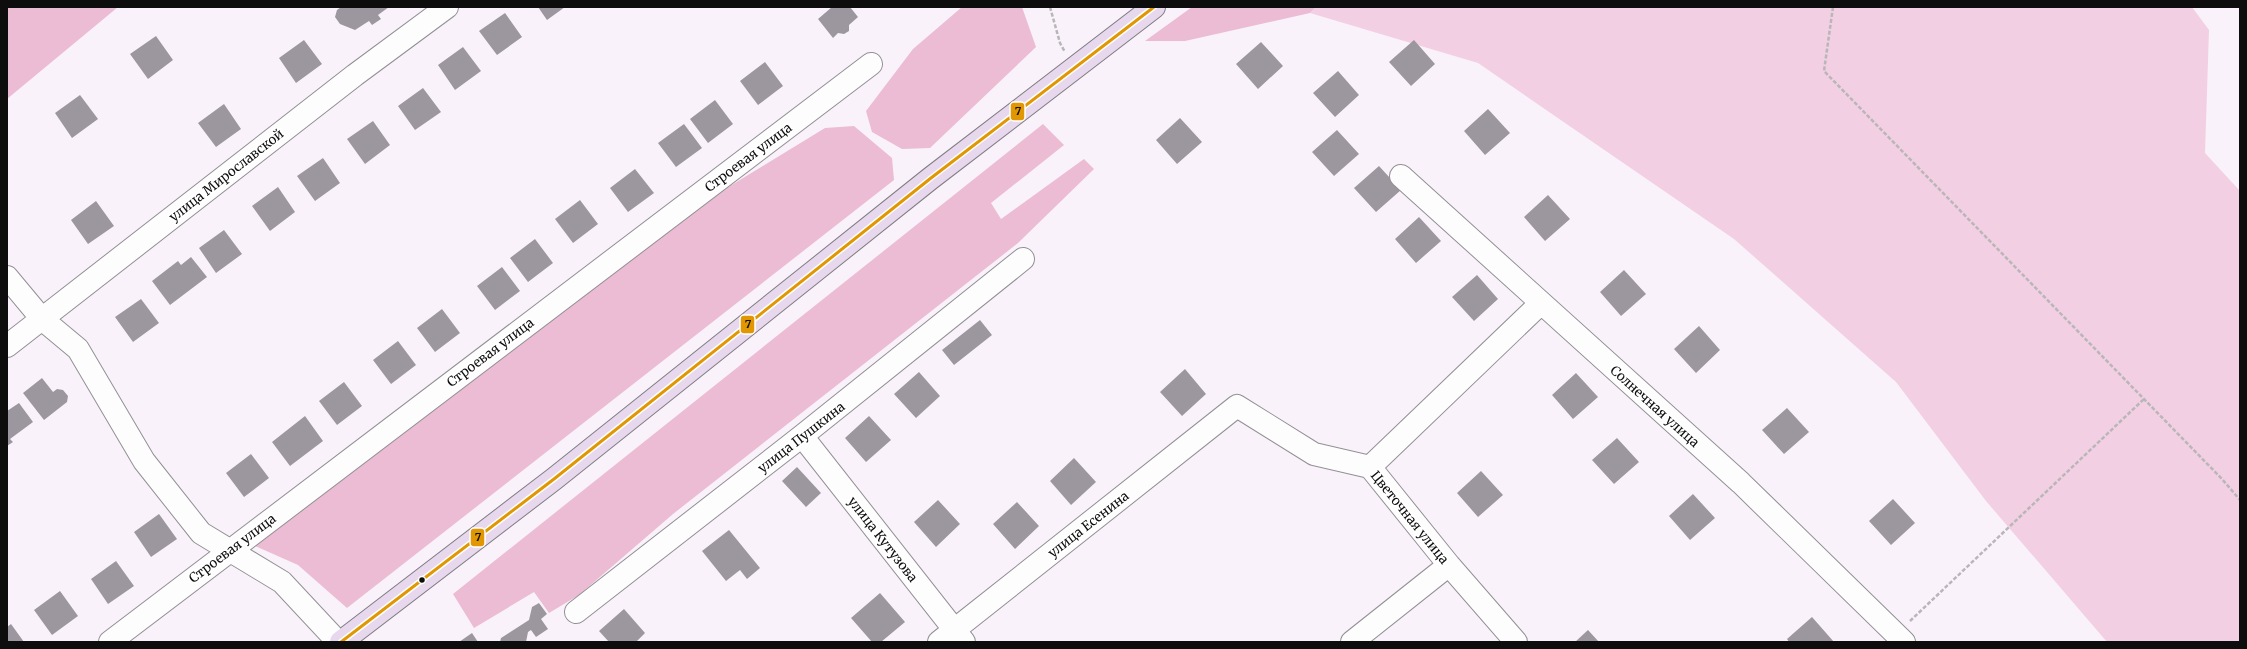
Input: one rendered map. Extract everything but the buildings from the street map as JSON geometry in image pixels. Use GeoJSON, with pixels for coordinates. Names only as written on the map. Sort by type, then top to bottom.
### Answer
{"type":"FeatureCollection","features":[{"type":"Feature","properties":{"kind":"main road"},"geometry":{"type":"LineString","coordinates":[[339,642],[554,479],[919,188],[1154,7]]}},
{"type":"Feature","properties":{"kind":"street","name":"улица Мирославской"},"geometry":{"type":"LineString","coordinates":[[7,346],[355,75],[447,7]]}},
{"type":"Feature","properties":{"kind":"street","name":"Строевая улица"},"geometry":{"type":"LineString","coordinates":[[110,642],[228,550],[871,64]]}},
{"type":"Feature","properties":{"kind":"street","name":"Солнечная улица"},"geometry":{"type":"LineString","coordinates":[[1401,176],[1741,483],[1900,638]]}},
{"type":"Feature","properties":{"kind":"street","name":"улица Пушкина"},"geometry":{"type":"LineString","coordinates":[[576,612],[802,436],[1023,259]]}},
{"type":"Feature","properties":{"kind":"street"},"geometry":{"type":"LineString","coordinates":[[7,277],[42,319],[78,349],[144,461],[201,533],[282,582],[339,642]]}},
{"type":"Feature","properties":{"kind":"street"},"geometry":{"type":"LineString","coordinates":[[1370,467],[1541,303]]}},
{"type":"Feature","properties":{"kind":"street","name":"Цветочная улица"},"geometry":{"type":"LineString","coordinates":[[1237,406],[1314,454],[1370,467],[1449,565],[1516,642]]}},
{"type":"Feature","properties":{"kind":"street","name":"улица Есенина"},"geometry":{"type":"LineString","coordinates":[[953,638],[1237,406]]}},
{"type":"Feature","properties":{"kind":"street","name":"улица Кутузова"},"geometry":{"type":"LineString","coordinates":[[802,436],[953,638]]}},
{"type":"Feature","properties":{"kind":"street"},"geometry":{"type":"LineString","coordinates":[[1352,642],[1449,565]]}},
{"type":"Feature","properties":{"kind":"path"},"geometry":{"type":"LineString","coordinates":[[1050,7],[1060,43],[1075,67]]}},
{"type":"Feature","properties":{"kind":"path"},"geometry":{"type":"LineString","coordinates":[[1833,7],[1824,71],[2222,479],[2240,500]]}},
{"type":"Feature","properties":{"kind":"path"},"geometry":{"type":"LineString","coordinates":[[1900,638],[2144,399]]}},
{"type":"Feature","properties":{"kind":"shaded area"},"geometry":{"type":"Polygon","coordinates":[[[7,7],[118,7],[7,99],[7,7]]]}},
{"type":"Feature","properties":{"kind":"shaded area"},"geometry":{"type":"Polygon","coordinates":[[[962,7],[1022,7],[1036,47],[930,148],[902,149],[872,132],[866,111],[913,49],[962,7]]]}},
{"type":"Feature","properties":{"kind":"shaded area"},"geometry":{"type":"Polygon","coordinates":[[[1192,7],[1316,7],[1310,13],[1185,41],[1145,41],[1192,7]]]}},
{"type":"Feature","properties":{"kind":"shaded area"},"geometry":{"type":"Polygon","coordinates":[[[1316,7],[2192,7],[2209,30],[2205,153],[2240,191],[2240,642],[2107,642],[1986,501],[1896,382],[1734,239],[1478,63],[1310,13],[1316,7]]]}},
{"type":"Feature","properties":{"kind":"shaded area"},"geometry":{"type":"Polygon","coordinates":[[[1043,124],[1064,145],[991,203],[1001,219],[1084,159],[1094,169],[1018,243],[673,514],[579,595],[549,613],[534,592],[474,628],[453,594],[1043,124]]]}},
{"type":"Feature","properties":{"kind":"shaded area"},"geometry":{"type":"Polygon","coordinates":[[[854,126],[892,158],[894,180],[347,608],[298,565],[246,542],[666,225],[825,128],[854,126]]]}},
{"type":"Feature","properties":{"kind":"transit line","name":"7"},"geometry":{"type":"LineString","coordinates":[[341,642],[554,479],[931,178],[1154,7]]}}]}
